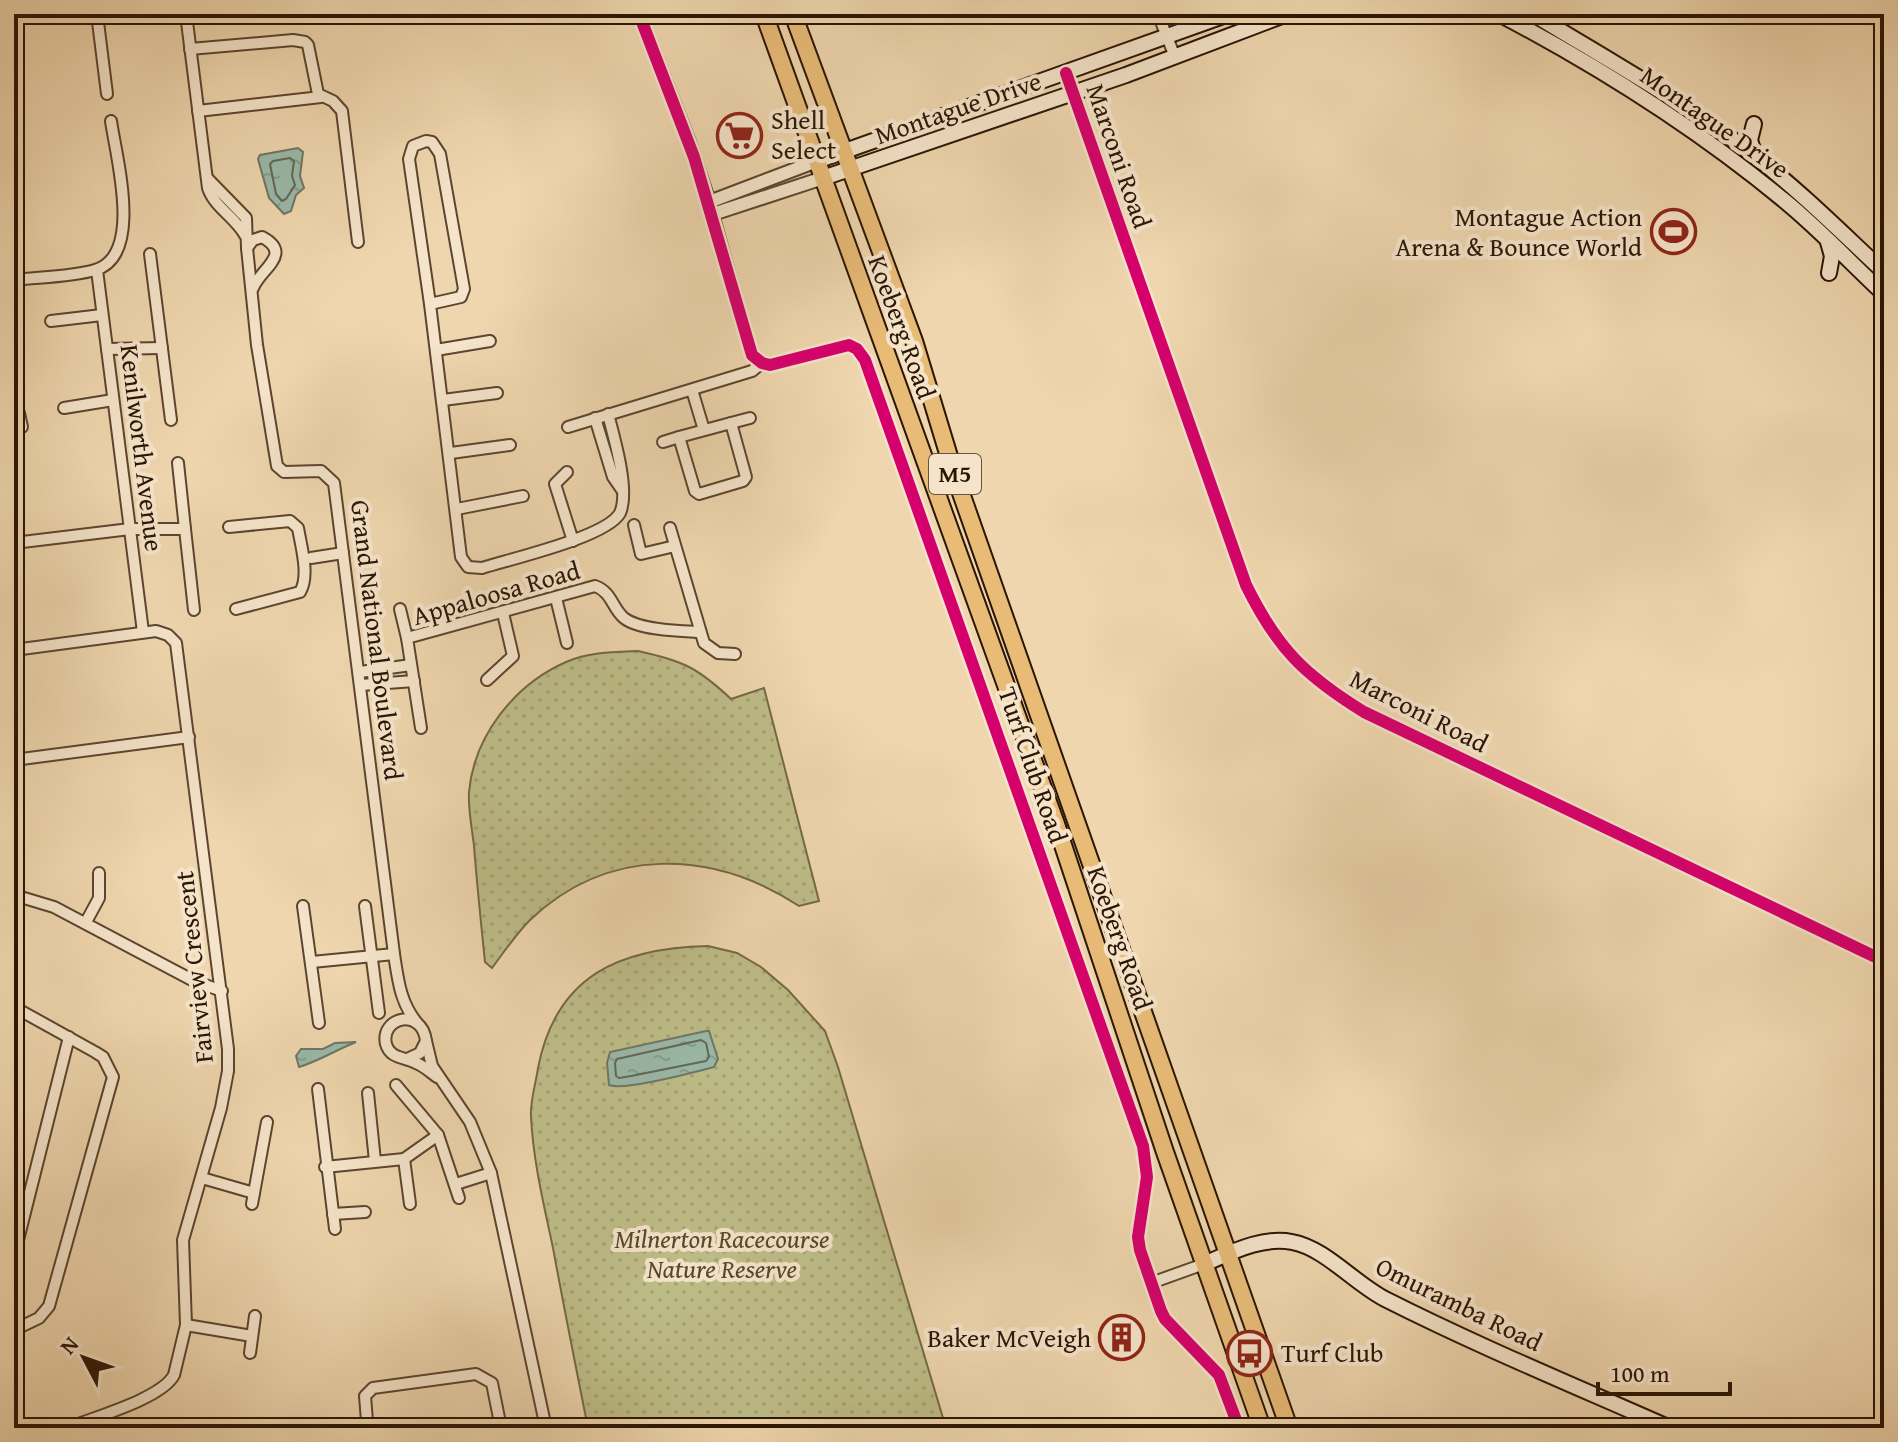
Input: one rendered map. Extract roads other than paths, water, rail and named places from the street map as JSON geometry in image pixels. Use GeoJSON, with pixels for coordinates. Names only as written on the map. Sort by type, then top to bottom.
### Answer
{"type":"FeatureCollection","features":[{"type":"Feature","properties":{"kind":"main road","name":"Koeberg Road"},"geometry":{"type":"LineString","coordinates":[[764,14],[1056,824],[1262,1428]]}},
{"type":"Feature","properties":{"kind":"main road","name":"Koeberg Road"},"geometry":{"type":"LineString","coordinates":[[793,14],[914,341],[954,473],[1289,1428]]}},
{"type":"Feature","properties":{"kind":"main road","name":"Montague Drive"},"geometry":{"type":"LineString","coordinates":[[817,161],[1229,14]]}},
{"type":"Feature","properties":{"kind":"main road","name":"Montague Drive"},"geometry":{"type":"LineString","coordinates":[[823,178],[1073,94],[1287,14]]}},
{"type":"Feature","properties":{"kind":"main road","name":"Montague Drive"},"geometry":{"type":"LineString","coordinates":[[1533,14],[1686,107],[1755,156],[1818,209],[1884,272]]}},
{"type":"Feature","properties":{"kind":"main road","name":"Montague Drive"},"geometry":{"type":"LineString","coordinates":[[1509,16],[1707,140],[1789,204],[1884,294]]}},
{"type":"Feature","properties":{"kind":"main road"},"geometry":{"type":"LineString","coordinates":[[1754,124],[1750,140],[1755,156]]}},
{"type":"Feature","properties":{"kind":"main road"},"geometry":{"type":"LineString","coordinates":[[1827,240],[1832,256],[1829,273]]}},
{"type":"Feature","properties":{"kind":"main road","name":"Omuramba Road"},"geometry":{"type":"LineString","coordinates":[[1204,1264],[1275,1240],[1308,1247],[1367,1289],[1428,1321],[1670,1428]]}},
{"type":"Feature","properties":{"kind":"street"},"geometry":{"type":"LineString","coordinates":[[97,14],[107,94]]}},
{"type":"Feature","properties":{"kind":"street"},"geometry":{"type":"LineString","coordinates":[[186,14],[210,195],[235,220],[246,242],[262,237],[270,241],[276,252],[274,260],[257,278],[252,290]]}},
{"type":"Feature","properties":{"kind":"street"},"geometry":{"type":"LineString","coordinates":[[568,427],[752,371],[762,363],[752,355],[711,208],[639,14]]}},
{"type":"Feature","properties":{"kind":"street"},"geometry":{"type":"LineString","coordinates":[[1158,14],[1175,57]]}},
{"type":"Feature","properties":{"kind":"street"},"geometry":{"type":"LineString","coordinates":[[190,49],[293,40],[305,42],[321,97]]}},
{"type":"Feature","properties":{"kind":"street","name":"Marconi Road"},"geometry":{"type":"LineString","coordinates":[[1066,73],[1246,585],[1261,616],[1280,644],[1327,689],[1364,712],[1884,961]]}},
{"type":"Feature","properties":{"kind":"street"},"geometry":{"type":"LineString","coordinates":[[198,111],[321,97],[333,101],[342,111],[358,242]]}},
{"type":"Feature","properties":{"kind":"street"},"geometry":{"type":"LineString","coordinates":[[14,280],[97,270],[109,261],[120,246],[125,222],[111,121]]}},
{"type":"Feature","properties":{"kind":"street"},"geometry":{"type":"LineString","coordinates":[[430,304],[461,297],[464,289],[440,154],[437,147],[426,141],[413,146],[409,159],[451,453],[461,557],[468,567],[482,568],[573,541],[617,517],[621,510],[622,472],[608,414]]}},
{"type":"Feature","properties":{"kind":"street"},"geometry":{"type":"LineString","coordinates":[[711,208],[817,161]]}},
{"type":"Feature","properties":{"kind":"street"},"geometry":{"type":"LineString","coordinates":[[711,208],[823,178]]}},
{"type":"Feature","properties":{"kind":"street","name":"Grand National Boulevard"},"geometry":{"type":"LineString","coordinates":[[246,242],[257,345],[277,466],[284,472],[321,471],[334,483],[394,954],[401,995],[406,1009],[417,1023]]}},
{"type":"Feature","properties":{"kind":"street"},"geometry":{"type":"LineString","coordinates":[[150,254],[171,420]]}},
{"type":"Feature","properties":{"kind":"street","name":"Kenilworth Avenue"},"geometry":{"type":"LineString","coordinates":[[97,270],[143,632]]}},
{"type":"Feature","properties":{"kind":"street"},"geometry":{"type":"LineString","coordinates":[[51,321],[102,315]]}},
{"type":"Feature","properties":{"kind":"street"},"geometry":{"type":"LineString","coordinates":[[436,350],[490,341]]}},
{"type":"Feature","properties":{"kind":"street","name":"Turf Club Road"},"geometry":{"type":"LineString","coordinates":[[762,363],[770,365],[849,345],[857,349],[865,360],[1143,1146],[1147,1177],[1138,1237],[1151,1283],[1165,1319],[1219,1375],[1239,1428]]}},
{"type":"Feature","properties":{"kind":"street"},"geometry":{"type":"LineString","coordinates":[[107,349],[162,348]]}},
{"type":"Feature","properties":{"kind":"street"},"geometry":{"type":"LineString","coordinates":[[692,390],[704,430]]}},
{"type":"Feature","properties":{"kind":"street"},"geometry":{"type":"LineString","coordinates":[[443,400],[497,393]]}},
{"type":"Feature","properties":{"kind":"street"},"geometry":{"type":"LineString","coordinates":[[64,408],[113,400]]}},
{"type":"Feature","properties":{"kind":"street"},"geometry":{"type":"LineString","coordinates":[[14,414],[19,413],[22,427]]}},
{"type":"Feature","properties":{"kind":"street"},"geometry":{"type":"LineString","coordinates":[[595,418],[613,477],[622,490]]}},
{"type":"Feature","properties":{"kind":"street"},"geometry":{"type":"LineString","coordinates":[[663,442],[750,418]]}},
{"type":"Feature","properties":{"kind":"street"},"geometry":{"type":"LineString","coordinates":[[679,437],[695,491],[706,494],[743,481],[746,477],[731,423]]}},
{"type":"Feature","properties":{"kind":"street"},"geometry":{"type":"LineString","coordinates":[[451,453],[510,445]]}},
{"type":"Feature","properties":{"kind":"street"},"geometry":{"type":"LineString","coordinates":[[178,463],[194,610]]}},
{"type":"Feature","properties":{"kind":"street"},"geometry":{"type":"LineString","coordinates":[[567,472],[555,484],[573,541]]}},
{"type":"Feature","properties":{"kind":"street"},"geometry":{"type":"LineString","coordinates":[[457,509],[523,496]]}},
{"type":"Feature","properties":{"kind":"street"},"geometry":{"type":"LineString","coordinates":[[229,527],[290,521],[298,528],[303,556],[304,586],[300,592],[236,609]]}},
{"type":"Feature","properties":{"kind":"street"},"geometry":{"type":"LineString","coordinates":[[634,525],[641,554],[675,546]]}},
{"type":"Feature","properties":{"kind":"street"},"geometry":{"type":"LineString","coordinates":[[670,528],[699,632],[709,648],[718,653],[735,654]]}},
{"type":"Feature","properties":{"kind":"street"},"geometry":{"type":"LineString","coordinates":[[14,543],[130,529],[185,529]]}},
{"type":"Feature","properties":{"kind":"street"},"geometry":{"type":"LineString","coordinates":[[311,558],[343,553]]}},
{"type":"Feature","properties":{"kind":"street","name":"Appaloosa Road"},"geometry":{"type":"LineString","coordinates":[[421,728],[407,638],[595,586],[611,596],[627,620],[636,624],[699,632]]}},
{"type":"Feature","properties":{"kind":"street"},"geometry":{"type":"LineString","coordinates":[[556,598],[567,643]]}},
{"type":"Feature","properties":{"kind":"street"},"geometry":{"type":"LineString","coordinates":[[400,609],[407,638]]}},
{"type":"Feature","properties":{"kind":"street"},"geometry":{"type":"LineString","coordinates":[[487,680],[513,656],[503,613]]}},
{"type":"Feature","properties":{"kind":"street"},"geometry":{"type":"LineString","coordinates":[[14,650],[143,632]]}},
{"type":"Feature","properties":{"kind":"street","name":"Fairview Crescent"},"geometry":{"type":"LineString","coordinates":[[68,1428],[152,1394],[170,1382],[186,1325],[183,1240],[202,1178],[228,1071],[222,991],[176,643],[161,632],[143,632]]}},
{"type":"Feature","properties":{"kind":"street","name":"Appaloosa Road"},"geometry":{"type":"LineString","coordinates":[[360,672],[411,665]]}},
{"type":"Feature","properties":{"kind":"street"},"geometry":{"type":"LineString","coordinates":[[361,685],[414,681]]}},
{"type":"Feature","properties":{"kind":"street"},"geometry":{"type":"LineString","coordinates":[[14,760],[189,737]]}},
{"type":"Feature","properties":{"kind":"street"},"geometry":{"type":"LineString","coordinates":[[86,922],[99,898],[99,873]]}},
{"type":"Feature","properties":{"kind":"street"},"geometry":{"type":"LineString","coordinates":[[14,895],[54,907],[194,981],[222,991]]}},
{"type":"Feature","properties":{"kind":"street"},"geometry":{"type":"LineString","coordinates":[[303,906],[319,1023]]}},
{"type":"Feature","properties":{"kind":"street"},"geometry":{"type":"LineString","coordinates":[[365,906],[379,1013]]}},
{"type":"Feature","properties":{"kind":"street"},"geometry":{"type":"LineString","coordinates":[[312,962],[394,954]]}},
{"type":"Feature","properties":{"kind":"street","name":"Grand National Boulevard"},"geometry":{"type":"LineString","coordinates":[[390,1028],[401,995]]}},
{"type":"Feature","properties":{"kind":"street"},"geometry":{"type":"LineString","coordinates":[[14,1007],[103,1057],[113,1077],[49,1306],[39,1318],[14,1330]]}},
{"type":"Feature","properties":{"kind":"street"},"geometry":{"type":"LineString","coordinates":[[439,1078],[421,1065],[399,1058],[389,1051],[386,1039],[390,1028],[405,1019],[417,1023],[424,1030],[430,1061],[462,1109],[491,1171],[546,1428]]}},
{"type":"Feature","properties":{"kind":"street"},"geometry":{"type":"LineString","coordinates":[[14,1256],[69,1037]]}},
{"type":"Feature","properties":{"kind":"street"},"geometry":{"type":"LineString","coordinates":[[407,1059],[420,1053],[426,1041]]}},
{"type":"Feature","properties":{"kind":"street"},"geometry":{"type":"LineString","coordinates":[[396,1085],[438,1135],[459,1198]]}},
{"type":"Feature","properties":{"kind":"street"},"geometry":{"type":"LineString","coordinates":[[318,1089],[325,1167],[335,1229]]}},
{"type":"Feature","properties":{"kind":"street"},"geometry":{"type":"LineString","coordinates":[[368,1093],[375,1161]]}},
{"type":"Feature","properties":{"kind":"street"},"geometry":{"type":"LineString","coordinates":[[202,1178],[253,1199],[267,1122]]}},
{"type":"Feature","properties":{"kind":"street"},"geometry":{"type":"LineString","coordinates":[[325,1167],[404,1159],[438,1135]]}},
{"type":"Feature","properties":{"kind":"street"},"geometry":{"type":"LineString","coordinates":[[404,1159],[410,1204]]}},
{"type":"Feature","properties":{"kind":"street"},"geometry":{"type":"LineString","coordinates":[[455,1182],[491,1171]]}},
{"type":"Feature","properties":{"kind":"street"},"geometry":{"type":"LineString","coordinates":[[333,1214],[365,1212]]}},
{"type":"Feature","properties":{"kind":"street"},"geometry":{"type":"LineString","coordinates":[[1151,1283],[1204,1264]]}},
{"type":"Feature","properties":{"kind":"street"},"geometry":{"type":"LineString","coordinates":[[250,1353],[255,1316]]}},
{"type":"Feature","properties":{"kind":"street"},"geometry":{"type":"LineString","coordinates":[[186,1325],[252,1336]]}},
{"type":"Feature","properties":{"kind":"street"},"geometry":{"type":"LineString","coordinates":[[364,1428],[367,1421],[365,1396],[373,1388],[476,1374],[492,1383],[501,1428]]}},
{"type":"Feature","properties":{"kind":"water"},"geometry":{"type":"Polygon","coordinates":[[[298,148],[303,152],[300,176],[304,188],[296,195],[291,211],[284,214],[269,198],[258,159],[260,155],[298,148]]]}},
{"type":"Feature","properties":{"kind":"water"},"geometry":{"type":"Polygon","coordinates":[[[709,1031],[718,1059],[714,1067],[644,1083],[609,1085],[607,1063],[610,1052],[709,1031]]]}},
{"type":"Feature","properties":{"kind":"water"},"geometry":{"type":"Polygon","coordinates":[[[356,1042],[299,1067],[296,1056],[301,1049],[323,1049],[335,1043],[356,1042]]]}},
{"type":"Feature","properties":{"kind":"place","name":"Shell Select"},"geometry":{"type":"Point","coordinates":[740,135]}},
{"type":"Feature","properties":{"kind":"place","name":"Montague Action Arena & Bounce World"},"geometry":{"type":"Point","coordinates":[1673,232]}},
{"type":"Feature","properties":{"kind":"place","name":"Baker McVeigh"},"geometry":{"type":"Point","coordinates":[1122,1338]}},
{"type":"Feature","properties":{"kind":"place","name":"Turf Club"},"geometry":{"type":"Point","coordinates":[1250,1353]}},
{"type":"Feature","properties":{"kind":"park label","name":"Milnerton Racecourse Nature Reserve"},"geometry":{"type":"Point","coordinates":[722,1254]}}]}
